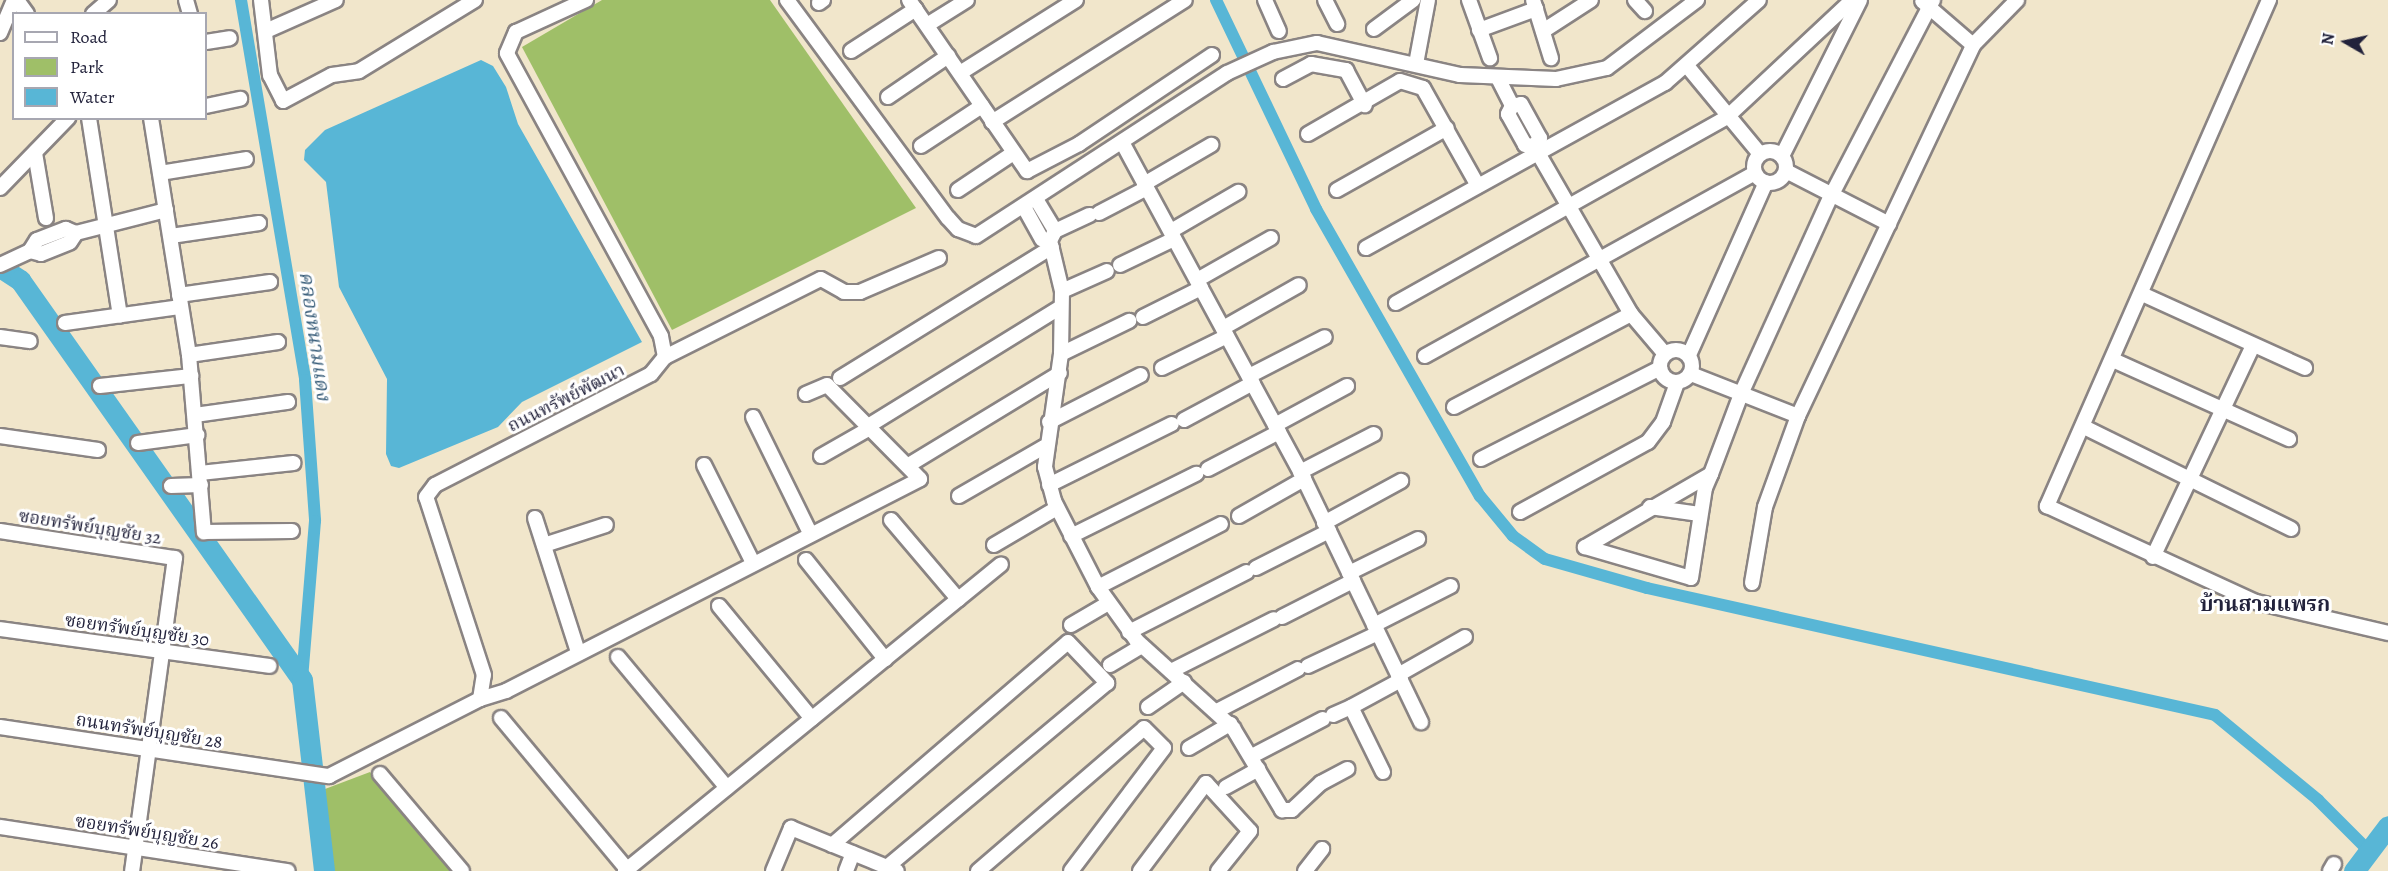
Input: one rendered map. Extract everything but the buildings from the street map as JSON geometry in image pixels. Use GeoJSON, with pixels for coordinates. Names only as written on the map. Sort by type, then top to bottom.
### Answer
{"type":"FeatureCollection","features":[{"type":"Feature","properties":{"kind":"street"},"geometry":{"type":"LineString","coordinates":[[0,33],[15,0],[25,12]]}},
{"type":"Feature","properties":{"kind":"street"},"geometry":{"type":"LineString","coordinates":[[95,12],[109,0]]}},
{"type":"Feature","properties":{"kind":"street"},"geometry":{"type":"LineString","coordinates":[[261,0],[268,30],[270,75],[283,101],[332,75],[359,70],[475,0]]}},
{"type":"Feature","properties":{"kind":"street"},"geometry":{"type":"LineString","coordinates":[[268,30],[336,0]]}},
{"type":"Feature","properties":{"kind":"street"},"geometry":{"type":"LineString","coordinates":[[586,0],[571,3],[516,32],[507,53],[661,336],[665,357],[821,279],[844,292],[860,292],[939,258]]}},
{"type":"Feature","properties":{"kind":"street"},"geometry":{"type":"LineString","coordinates":[[787,0],[958,229],[976,236],[1024,207],[1227,73],[1260,57],[1317,43],[1499,80],[1556,79],[1607,68],[1697,0]]}},
{"type":"Feature","properties":{"kind":"street"},"geometry":{"type":"LineString","coordinates":[[927,25],[967,0]]}},
{"type":"Feature","properties":{"kind":"street"},"geometry":{"type":"LineString","coordinates":[[960,73],[1076,0]]}},
{"type":"Feature","properties":{"kind":"street"},"geometry":{"type":"LineString","coordinates":[[992,122],[1185,0]]}},
{"type":"Feature","properties":{"kind":"street"},"geometry":{"type":"LineString","coordinates":[[1265,0],[1279,31]]}},
{"type":"Feature","properties":{"kind":"street"},"geometry":{"type":"LineString","coordinates":[[1325,0],[1337,24]]}},
{"type":"Feature","properties":{"kind":"street"},"geometry":{"type":"LineString","coordinates":[[1374,29],[1413,0]]}},
{"type":"Feature","properties":{"kind":"street"},"geometry":{"type":"LineString","coordinates":[[1416,64],[1428,0]]}},
{"type":"Feature","properties":{"kind":"street"},"geometry":{"type":"LineString","coordinates":[[1468,0],[1490,58]]}},
{"type":"Feature","properties":{"kind":"street"},"geometry":{"type":"LineString","coordinates":[[1543,31],[1591,0]]}},
{"type":"Feature","properties":{"kind":"street"},"geometry":{"type":"LineString","coordinates":[[1635,0],[1645,12]]}},
{"type":"Feature","properties":{"kind":"street"},"geometry":{"type":"LineString","coordinates":[[1366,248],[1478,186],[1535,149],[1688,67],[1759,0]]}},
{"type":"Feature","properties":{"kind":"street"},"geometry":{"type":"LineString","coordinates":[[1396,303],[1568,211],[1726,118],[1852,0]]}},
{"type":"Feature","properties":{"kind":"street"},"geometry":{"type":"LineString","coordinates":[[1860,0],[1782,156],[1786,171],[1889,224]]}},
{"type":"Feature","properties":{"kind":"street"},"geometry":{"type":"LineString","coordinates":[[1752,583],[1765,507],[1798,416],[1973,45],[2017,0]]}},
{"type":"Feature","properties":{"kind":"street"},"geometry":{"type":"LineString","coordinates":[[2269,0],[2084,427],[2047,506],[2153,557],[2256,602],[2388,633]]}},
{"type":"Feature","properties":{"kind":"street"},"geometry":{"type":"LineString","coordinates":[[1711,474],[1650,507],[1585,547],[1691,578],[1700,514],[1711,474],[1741,394],[1832,196],[1926,2],[1973,45]]}},
{"type":"Feature","properties":{"kind":"street"},"geometry":{"type":"LineString","coordinates":[[851,51],[913,5],[1011,153],[1027,171],[1034,170],[1212,55]]}},
{"type":"Feature","properties":{"kind":"street"},"geometry":{"type":"LineString","coordinates":[[1479,30],[1534,5],[1551,58]]}},
{"type":"Feature","properties":{"kind":"street"},"geometry":{"type":"LineString","coordinates":[[1821,27],[1839,46]]}},
{"type":"Feature","properties":{"kind":"street"},"geometry":{"type":"LineString","coordinates":[[207,42],[230,38]]}},
{"type":"Feature","properties":{"kind":"street"},"geometry":{"type":"LineString","coordinates":[[888,97],[948,56]]}},
{"type":"Feature","properties":{"kind":"street"},"geometry":{"type":"LineString","coordinates":[[1283,79],[1311,64],[1346,70],[1365,105]]}},
{"type":"Feature","properties":{"kind":"street"},"geometry":{"type":"LineString","coordinates":[[1688,67],[1726,118],[1760,154]]}},
{"type":"Feature","properties":{"kind":"street"},"geometry":{"type":"LineString","coordinates":[[1499,80],[1512,106],[1521,104],[1540,138],[1535,149]]}},
{"type":"Feature","properties":{"kind":"street"},"geometry":{"type":"LineString","coordinates":[[1308,134],[1365,105],[1400,81],[1423,88],[1478,186]]}},
{"type":"Feature","properties":{"kind":"street"},"geometry":{"type":"LineString","coordinates":[[207,105],[240,99]]}},
{"type":"Feature","properties":{"kind":"street"},"geometry":{"type":"LineString","coordinates":[[921,146],[982,106]]}},
{"type":"Feature","properties":{"kind":"street"},"geometry":{"type":"LineString","coordinates":[[0,188],[66,120]]}},
{"type":"Feature","properties":{"kind":"street"},"geometry":{"type":"LineString","coordinates":[[89,120],[120,316]]}},
{"type":"Feature","properties":{"kind":"street"},"geometry":{"type":"LineString","coordinates":[[151,120],[189,355],[204,532],[292,531]]}},
{"type":"Feature","properties":{"kind":"street"},"geometry":{"type":"LineString","coordinates":[[1337,190],[1447,128]]}},
{"type":"Feature","properties":{"kind":"street"},"geometry":{"type":"LineString","coordinates":[[1122,142],[1302,476],[1421,722]]}},
{"type":"Feature","properties":{"kind":"street"},"geometry":{"type":"LineString","coordinates":[[840,378],[1052,240],[1211,146]]}},
{"type":"Feature","properties":{"kind":"street"},"geometry":{"type":"LineString","coordinates":[[1535,149],[1568,211],[1631,314],[1665,354]]}},
{"type":"Feature","properties":{"kind":"street"},"geometry":{"type":"LineString","coordinates":[[1760,154],[1774,151],[1782,156]]}},
{"type":"Feature","properties":{"kind":"street"},"geometry":{"type":"LineString","coordinates":[[35,153],[46,218]]}},
{"type":"Feature","properties":{"kind":"street"},"geometry":{"type":"LineString","coordinates":[[958,190],[1011,153]]}},
{"type":"Feature","properties":{"kind":"street"},"geometry":{"type":"LineString","coordinates":[[1425,356],[1755,173],[1760,154]]}},
{"type":"Feature","properties":{"kind":"street"},"geometry":{"type":"LineString","coordinates":[[160,173],[246,159]]}},
{"type":"Feature","properties":{"kind":"street"},"geometry":{"type":"LineString","coordinates":[[1766,182],[1781,179],[1786,171]]}},
{"type":"Feature","properties":{"kind":"street"},"geometry":{"type":"LineString","coordinates":[[1755,173],[1766,182]]}},
{"type":"Feature","properties":{"kind":"street"},"geometry":{"type":"LineString","coordinates":[[1691,374],[1689,355],[1766,182]]}},
{"type":"Feature","properties":{"kind":"street"},"geometry":{"type":"LineString","coordinates":[[1062,291],[1114,268],[1172,235],[1238,192]]}},
{"type":"Feature","properties":{"kind":"street"},"geometry":{"type":"LineString","coordinates":[[1036,199],[1052,240],[1062,291],[1060,373],[1044,447],[1049,485],[1071,536],[1107,604],[1142,646],[1230,724],[1288,812],[1321,783],[1347,769]]}},
{"type":"Feature","properties":{"kind":"street"},"geometry":{"type":"LineString","coordinates":[[1024,207],[1042,239],[1052,240]]}},
{"type":"Feature","properties":{"kind":"street"},"geometry":{"type":"LineString","coordinates":[[0,265],[30,251],[37,240],[66,229],[76,233],[166,210]]}},
{"type":"Feature","properties":{"kind":"street"},"geometry":{"type":"LineString","coordinates":[[171,236],[259,223]]}},
{"type":"Feature","properties":{"kind":"street"},"geometry":{"type":"LineString","coordinates":[[1143,317],[1271,238]]}},
{"type":"Feature","properties":{"kind":"street"},"geometry":{"type":"LineString","coordinates":[[65,324],[120,316],[270,282]]}},
{"type":"Feature","properties":{"kind":"street"},"geometry":{"type":"LineString","coordinates":[[1162,368],[1225,332],[1299,285]]}},
{"type":"Feature","properties":{"kind":"street"},"geometry":{"type":"LineString","coordinates":[[2142,294],[2305,368]]}},
{"type":"Feature","properties":{"kind":"street"},"geometry":{"type":"LineString","coordinates":[[820,456],[1061,308]]}},
{"type":"Feature","properties":{"kind":"street"},"geometry":{"type":"LineString","coordinates":[[1454,407],[1631,314]]}},
{"type":"Feature","properties":{"kind":"street"},"geometry":{"type":"LineString","coordinates":[[1061,354],[1129,321]]}},
{"type":"Feature","properties":{"kind":"street"},"geometry":{"type":"LineString","coordinates":[[0,337],[30,341]]}},
{"type":"Feature","properties":{"kind":"street"},"geometry":{"type":"LineString","coordinates":[[1049,485],[1178,422],[1325,337]]}},
{"type":"Feature","properties":{"kind":"street"},"geometry":{"type":"LineString","coordinates":[[189,355],[278,342]]}},
{"type":"Feature","properties":{"kind":"street"},"geometry":{"type":"LineString","coordinates":[[2153,557],[2253,345]]}},
{"type":"Feature","properties":{"kind":"street"},"geometry":{"type":"LineString","coordinates":[[1482,459],[1660,368],[1665,354],[1675,349],[1689,355]]}},
{"type":"Feature","properties":{"kind":"street","name":"ถนนทรัพย์พัฒนา"},"geometry":{"type":"LineString","coordinates":[[480,699],[484,675],[426,496],[435,485],[651,374],[665,357]]}},
{"type":"Feature","properties":{"kind":"street"},"geometry":{"type":"LineString","coordinates":[[2113,360],[2289,439]]}},
{"type":"Feature","properties":{"kind":"street"},"geometry":{"type":"LineString","coordinates":[[1660,368],[1665,378],[1677,383]]}},
{"type":"Feature","properties":{"kind":"street"},"geometry":{"type":"LineString","coordinates":[[912,463],[1060,373]]}},
{"type":"Feature","properties":{"kind":"street"},"geometry":{"type":"LineString","coordinates":[[1691,374],[1798,416]]}},
{"type":"Feature","properties":{"kind":"street"},"geometry":{"type":"LineString","coordinates":[[1520,512],[1648,442],[1663,422],[1677,383],[1691,374]]}},
{"type":"Feature","properties":{"kind":"street"},"geometry":{"type":"LineString","coordinates":[[1049,422],[1140,375]]}},
{"type":"Feature","properties":{"kind":"street"},"geometry":{"type":"LineString","coordinates":[[100,386],[191,376]]}},
{"type":"Feature","properties":{"kind":"street"},"geometry":{"type":"LineString","coordinates":[[480,699],[500,694],[578,652],[920,479],[871,426],[827,385],[806,394]]}},
{"type":"Feature","properties":{"kind":"street"},"geometry":{"type":"LineString","coordinates":[[1071,536],[1202,471],[1347,386]]}},
{"type":"Feature","properties":{"kind":"street"},"geometry":{"type":"LineString","coordinates":[[195,415],[288,402]]}},
{"type":"Feature","properties":{"kind":"street"},"geometry":{"type":"LineString","coordinates":[[753,417],[811,535]]}},
{"type":"Feature","properties":{"kind":"street"},"geometry":{"type":"LineString","coordinates":[[2084,427],[2192,476],[2291,529]]}},
{"type":"Feature","properties":{"kind":"street"},"geometry":{"type":"LineString","coordinates":[[1239,516],[1374,434]]}},
{"type":"Feature","properties":{"kind":"street"},"geometry":{"type":"LineString","coordinates":[[138,442],[197,435]]}},
{"type":"Feature","properties":{"kind":"street"},"geometry":{"type":"LineString","coordinates":[[0,436],[98,450]]}},
{"type":"Feature","properties":{"kind":"street"},"geometry":{"type":"LineString","coordinates":[[959,496],[1044,447]]}},
{"type":"Feature","properties":{"kind":"street"},"geometry":{"type":"LineString","coordinates":[[171,486],[293,463]]}},
{"type":"Feature","properties":{"kind":"street"},"geometry":{"type":"LineString","coordinates":[[704,465],[753,563]]}},
{"type":"Feature","properties":{"kind":"street"},"geometry":{"type":"LineString","coordinates":[[1129,632],[1251,570],[1327,527],[1401,481]]}},
{"type":"Feature","properties":{"kind":"street"},"geometry":{"type":"LineString","coordinates":[[1650,507],[1700,514]]}},
{"type":"Feature","properties":{"kind":"street"},"geometry":{"type":"LineString","coordinates":[[994,545],[1058,508]]}},
{"type":"Feature","properties":{"kind":"street"},"geometry":{"type":"LineString","coordinates":[[535,518],[578,652]]}},
{"type":"Feature","properties":{"kind":"street"},"geometry":{"type":"LineString","coordinates":[[891,520],[958,599]]}},
{"type":"Feature","properties":{"kind":"street"},"geometry":{"type":"LineString","coordinates":[[1098,587],[1221,524]]}},
{"type":"Feature","properties":{"kind":"street"},"geometry":{"type":"LineString","coordinates":[[543,545],[606,525]]}},
{"type":"Feature","properties":{"kind":"street","name":"ซอยทรัพย์บุญชัย 32"},"geometry":{"type":"LineString","coordinates":[[0,531],[175,558],[162,652]]}},
{"type":"Feature","properties":{"kind":"street"},"geometry":{"type":"LineString","coordinates":[[1171,671],[1278,618],[1418,539]]}},
{"type":"Feature","properties":{"kind":"street"},"geometry":{"type":"LineString","coordinates":[[806,560],[885,658]]}},
{"type":"Feature","properties":{"kind":"street"},"geometry":{"type":"LineString","coordinates":[[501,717],[626,870],[1001,564]]}},
{"type":"Feature","properties":{"kind":"street"},"geometry":{"type":"LineString","coordinates":[[1217,711],[1303,668],[1451,586]]}},
{"type":"Feature","properties":{"kind":"street"},"geometry":{"type":"LineString","coordinates":[[1071,625],[1107,604]]}},
{"type":"Feature","properties":{"kind":"street"},"geometry":{"type":"LineString","coordinates":[[719,606],[812,719]]}},
{"type":"Feature","properties":{"kind":"street","name":"ซอยทรัพย์บุญชัย 30"},"geometry":{"type":"LineString","coordinates":[[0,629],[269,666]]}},
{"type":"Feature","properties":{"kind":"street"},"geometry":{"type":"LineString","coordinates":[[1226,787],[1255,762],[1465,638]]}},
{"type":"Feature","properties":{"kind":"street"},"geometry":{"type":"LineString","coordinates":[[773,871],[791,828],[832,845],[892,869],[1107,683],[1068,642],[832,845]]}},
{"type":"Feature","properties":{"kind":"street"},"geometry":{"type":"LineString","coordinates":[[1110,665],[1142,646]]}},
{"type":"Feature","properties":{"kind":"street"},"geometry":{"type":"LineString","coordinates":[[132,871],[162,652]]}},
{"type":"Feature","properties":{"kind":"street"},"geometry":{"type":"LineString","coordinates":[[618,657],[728,788]]}},
{"type":"Feature","properties":{"kind":"street"},"geometry":{"type":"LineString","coordinates":[[1148,707],[1184,682]]}},
{"type":"Feature","properties":{"kind":"street","name":"ถนนทรัพย์บุญชัย 28"},"geometry":{"type":"LineString","coordinates":[[0,727],[329,776],[480,699]]}},
{"type":"Feature","properties":{"kind":"street"},"geometry":{"type":"LineString","coordinates":[[1351,707],[1383,772]]}},
{"type":"Feature","properties":{"kind":"street"},"geometry":{"type":"LineString","coordinates":[[1189,748],[1230,724]]}},
{"type":"Feature","properties":{"kind":"street"},"geometry":{"type":"LineString","coordinates":[[978,871],[1144,728],[1164,748],[1071,871]]}},
{"type":"Feature","properties":{"kind":"street"},"geometry":{"type":"LineString","coordinates":[[380,774],[462,871]]}},
{"type":"Feature","properties":{"kind":"street"},"geometry":{"type":"LineString","coordinates":[[1140,871],[1206,783],[1250,831],[1218,871]]}},
{"type":"Feature","properties":{"kind":"street","name":"ซอยทรัพย์บุญชัย 26"},"geometry":{"type":"LineString","coordinates":[[0,827],[288,871]]}},
{"type":"Feature","properties":{"kind":"street"},"geometry":{"type":"LineString","coordinates":[[1305,871],[1322,849]]}},
{"type":"Feature","properties":{"kind":"street"},"geometry":{"type":"LineString","coordinates":[[846,871],[853,853]]}},
{"type":"Feature","properties":{"kind":"green space"},"geometry":{"type":"Polygon","coordinates":[[[602,0],[770,0],[916,208],[672,330],[522,47],[602,0]]]}},
{"type":"Feature","properties":{"kind":"green space"},"geometry":{"type":"Polygon","coordinates":[[[370,772],[453,871],[332,871],[325,789],[370,772]]]}},
{"type":"Feature","properties":{"kind":"water"},"geometry":{"type":"Polygon","coordinates":[[[481,60],[493,66],[506,87],[518,124],[642,342],[522,402],[498,427],[399,468],[391,466],[386,454],[387,379],[339,287],[326,182],[304,160],[305,150],[325,130],[481,60]]]}},
{"type":"Feature","properties":{"kind":"waterway","name":"คลองหนามแดง"},"geometry":{"type":"LineString","coordinates":[[241,0],[305,380],[315,521],[302,680]]}},
{"type":"Feature","properties":{"kind":"waterway"},"geometry":{"type":"LineString","coordinates":[[1216,0],[1316,209],[1480,496],[1513,536],[1545,559],[1647,588],[2215,715],[2318,800],[2368,850]]}},
{"type":"Feature","properties":{"kind":"waterway"},"geometry":{"type":"LineString","coordinates":[[0,267],[20,280],[302,680],[324,871]]}},
{"type":"Feature","properties":{"kind":"waterway"},"geometry":{"type":"LineString","coordinates":[[2354,871],[2388,826]]}},
{"type":"Feature","properties":{"kind":"district","name":"บ้านสามแพรก"},"geometry":{"type":"Point","coordinates":[2265,604]}}]}
